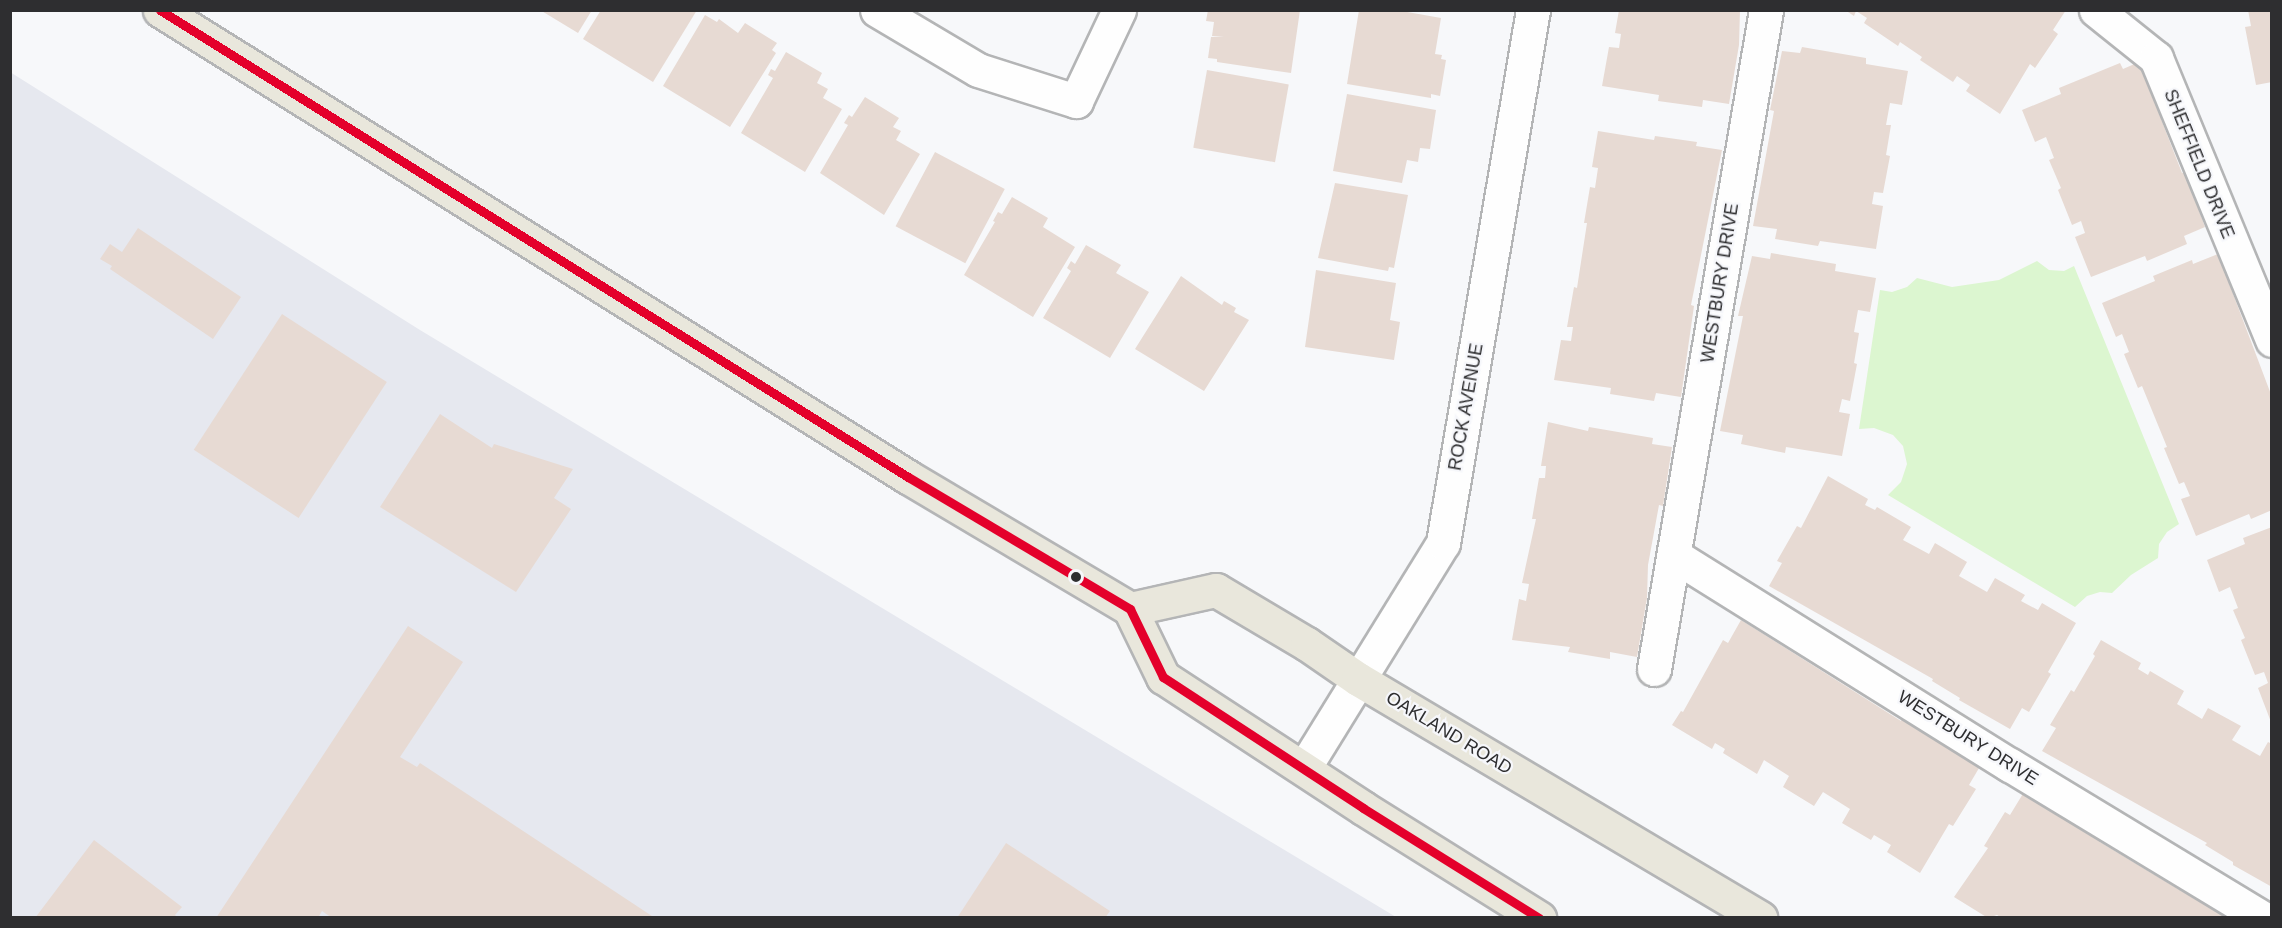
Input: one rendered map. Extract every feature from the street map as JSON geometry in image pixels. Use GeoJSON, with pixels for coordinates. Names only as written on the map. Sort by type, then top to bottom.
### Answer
{"type":"FeatureCollection","features":[{"type":"Feature","properties":{"kind":"main road"},"geometry":{"type":"LineString","coordinates":[[160,10],[908,477],[1130,609],[1163,677],[1363,808],[1539,918]]}},
{"type":"Feature","properties":{"kind":"main road","name":"OAKLAND ROAD"},"geometry":{"type":"LineString","coordinates":[[1130,609],[1216,590],[1307,644],[1358,679],[1760,918]]}},
{"type":"Feature","properties":{"kind":"street"},"geometry":{"type":"LineString","coordinates":[[877,10],[978,70],[1076,101],[1119,10]]}},
{"type":"Feature","properties":{"kind":"street","name":"ROCK AVENUE"},"geometry":{"type":"LineString","coordinates":[[1304,768],[1443,543],[1533,10]]}},
{"type":"Feature","properties":{"kind":"street","name":"WESTBURY DRIVE"},"geometry":{"type":"LineString","coordinates":[[1654,669],[1766,10]]}},
{"type":"Feature","properties":{"kind":"street","name":"SHEFFIELD DRIVE"},"geometry":{"type":"LineString","coordinates":[[2096,10],[2156,58],[2271,340]]}},
{"type":"Feature","properties":{"kind":"street","name":"WESTBURY DRIVE"},"geometry":{"type":"LineString","coordinates":[[1675,556],[2010,765],[2263,918]]}},
{"type":"Feature","properties":{"kind":"shaded area"},"geometry":{"type":"Polygon","coordinates":[[[10,72],[420,330],[1396,917],[11,917],[10,72]]]}},
{"type":"Feature","properties":{"kind":"green space"},"geometry":{"type":"Polygon","coordinates":[[[2037,261],[2049,270],[2064,271],[2074,266],[2179,524],[2167,532],[2159,544],[2158,558],[2131,575],[2112,593],[2100,592],[2087,596],[2075,607],[1888,495],[1901,482],[1907,464],[1903,446],[1893,435],[1874,428],[1859,429],[1880,290],[1892,292],[1907,287],[1917,278],[1952,287],[1999,280],[2037,261]]]}},
{"type":"Feature","properties":{"kind":"building"},"geometry":{"type":"Polygon","coordinates":[[[540,10],[592,10],[578,33],[540,10]]]}},
{"type":"Feature","properties":{"kind":"building"},"geometry":{"type":"Polygon","coordinates":[[[601,10],[697,10],[653,82],[583,39],[601,10]]]}},
{"type":"Feature","properties":{"kind":"building"},"geometry":{"type":"Polygon","coordinates":[[[1208,10],[1300,10],[1291,73],[1217,62],[1217,59],[1208,58],[1211,37],[1224,37],[1212,36],[1214,22],[1206,21],[1208,10]]]}},
{"type":"Feature","properties":{"kind":"building"},"geometry":{"type":"Polygon","coordinates":[[[1359,10],[1396,10],[1441,18],[1435,54],[1442,55],[1441,59],[1446,60],[1440,96],[1431,94],[1431,98],[1347,84],[1359,10]]]}},
{"type":"Feature","properties":{"kind":"building"},"geometry":{"type":"Polygon","coordinates":[[[1619,10],[1740,10],[1739,45],[1729,104],[1703,100],[1702,107],[1658,101],[1659,95],[1602,86],[1609,47],[1619,48],[1621,34],[1615,33],[1619,10]]]}},
{"type":"Feature","properties":{"kind":"building"},"geometry":{"type":"Polygon","coordinates":[[[1845,10],[2066,10],[2053,30],[2058,34],[2035,68],[2030,64],[2000,114],[1966,91],[1970,85],[1957,76],[1953,82],[1920,60],[1922,57],[1900,42],[1898,46],[1864,23],[1867,18],[1856,11],[1854,16],[1845,10]]]}},
{"type":"Feature","properties":{"kind":"building"},"geometry":{"type":"Polygon","coordinates":[[[2248,10],[2272,10],[2272,82],[2256,85],[2245,27],[2251,26],[2248,10]]]}},
{"type":"Feature","properties":{"kind":"building"},"geometry":{"type":"Polygon","coordinates":[[[705,15],[717,22],[719,19],[738,33],[745,23],[777,43],[772,50],[776,53],[730,127],[663,86],[705,15]]]}},
{"type":"Feature","properties":{"kind":"building"},"geometry":{"type":"Polygon","coordinates":[[[1802,47],[1866,58],[1866,64],[1908,71],[1902,105],[1890,103],[1886,125],[1891,125],[1886,155],[1890,156],[1883,193],[1874,192],[1872,204],[1883,206],[1876,249],[1820,241],[1818,246],[1775,239],[1777,229],[1753,226],[1774,111],[1770,110],[1782,51],[1800,53],[1802,47]]]}},
{"type":"Feature","properties":{"kind":"building"},"geometry":{"type":"Polygon","coordinates":[[[786,52],[822,73],[817,83],[828,89],[823,98],[842,109],[805,172],[741,133],[773,78],[768,75],[771,69],[775,71],[786,52]]]}},
{"type":"Feature","properties":{"kind":"building"},"geometry":{"type":"Polygon","coordinates":[[[2139,62],[2148,83],[2150,82],[2164,118],[2161,119],[2182,173],[2185,172],[2205,227],[2184,236],[2187,244],[2147,261],[2145,256],[2091,277],[2075,237],[2085,233],[2081,221],[2072,225],[2058,190],[2061,188],[2049,160],[2054,158],[2046,137],[2035,142],[2022,110],[2061,94],[2059,88],[2120,63],[2123,69],[2139,62]]]}},
{"type":"Feature","properties":{"kind":"building"},"geometry":{"type":"Polygon","coordinates":[[[1207,70],[1289,84],[1275,162],[1193,148],[1207,70]]]}},
{"type":"Feature","properties":{"kind":"building"},"geometry":{"type":"Polygon","coordinates":[[[1347,94],[1436,110],[1430,149],[1420,148],[1418,162],[1407,160],[1402,183],[1333,171],[1347,94]]]}},
{"type":"Feature","properties":{"kind":"building"},"geometry":{"type":"Polygon","coordinates":[[[865,97],[899,118],[893,127],[901,131],[896,140],[920,154],[884,215],[820,173],[848,125],[844,123],[849,115],[852,117],[865,97]]]}},
{"type":"Feature","properties":{"kind":"building"},"geometry":{"type":"Polygon","coordinates":[[[1598,131],[1654,140],[1655,136],[1697,142],[1696,146],[1722,150],[1691,305],[1694,306],[1681,397],[1656,393],[1654,401],[1610,394],[1611,388],[1554,380],[1561,340],[1571,341],[1573,327],[1567,327],[1574,287],[1577,288],[1590,187],[1595,188],[1598,168],[1592,167],[1598,131]]]}},
{"type":"Feature","properties":{"kind":"building"},"geometry":{"type":"Polygon","coordinates":[[[935,152],[1005,189],[965,263],[896,226],[935,152]]]}},
{"type":"Feature","properties":{"kind":"building"},"geometry":{"type":"Polygon","coordinates":[[[1335,183],[1408,195],[1394,268],[1389,267],[1388,271],[1318,258],[1335,183]]]}},
{"type":"Feature","properties":{"kind":"building"},"geometry":{"type":"Polygon","coordinates":[[[1012,197],[1048,218],[1043,227],[1075,247],[1033,317],[964,275],[995,222],[993,221],[998,212],[1002,214],[1012,197]]]}},
{"type":"Feature","properties":{"kind":"building"},"geometry":{"type":"Polygon","coordinates":[[[138,228],[241,297],[213,339],[110,269],[112,266],[100,259],[110,244],[122,252],[138,228]]]}},
{"type":"Feature","properties":{"kind":"building"},"geometry":{"type":"Polygon","coordinates":[[[1086,245],[1121,265],[1116,273],[1149,292],[1110,358],[1043,318],[1071,271],[1067,268],[1071,261],[1075,264],[1086,245]]]}},
{"type":"Feature","properties":{"kind":"building"},"geometry":{"type":"Polygon","coordinates":[[[1771,253],[1836,264],[1835,271],[1876,278],[1870,312],[1858,310],[1854,332],[1859,333],[1854,363],[1857,364],[1850,401],[1842,399],[1839,412],[1850,414],[1842,456],[1786,447],[1785,453],[1741,444],[1743,435],[1720,431],[1743,316],[1738,316],[1752,256],[1770,259],[1771,253]]]}},
{"type":"Feature","properties":{"kind":"building"},"geometry":{"type":"Polygon","coordinates":[[[2218,254],[2272,397],[2272,510],[2251,519],[2249,514],[2196,536],[2181,499],[2190,496],[2184,482],[2179,484],[2164,448],[2167,447],[2142,386],[2138,388],[2124,354],[2129,352],[2122,334],[2116,337],[2102,303],[2155,281],[2153,276],[2192,260],[2193,264],[2218,254]]]}},
{"type":"Feature","properties":{"kind":"building"},"geometry":{"type":"Polygon","coordinates":[[[1316,270],[1396,283],[1390,320],[1400,322],[1394,360],[1305,347],[1316,270]]]}},
{"type":"Feature","properties":{"kind":"building"},"geometry":{"type":"Polygon","coordinates":[[[1181,276],[1222,305],[1224,301],[1236,308],[1234,312],[1249,320],[1204,391],[1135,349],[1181,276]]]}},
{"type":"Feature","properties":{"kind":"building"},"geometry":{"type":"Polygon","coordinates":[[[282,314],[387,382],[299,518],[194,450],[282,314]]]}},
{"type":"Feature","properties":{"kind":"building"},"geometry":{"type":"Polygon","coordinates":[[[440,414],[492,448],[494,444],[573,469],[554,498],[571,509],[516,592],[380,507],[440,414]]]}},
{"type":"Feature","properties":{"kind":"building"},"geometry":{"type":"Polygon","coordinates":[[[1548,422],[1588,431],[1589,427],[1653,438],[1652,444],[1672,447],[1663,506],[1659,505],[1648,565],[1647,598],[1637,657],[1610,652],[1610,659],[1568,652],[1570,647],[1512,640],[1519,599],[1526,601],[1529,584],[1522,583],[1536,519],[1532,519],[1539,478],[1545,478],[1546,466],[1541,466],[1548,422]]]}},
{"type":"Feature","properties":{"kind":"building"},"geometry":{"type":"Polygon","coordinates":[[[1828,476],[1868,499],[1865,505],[1875,510],[1877,507],[1911,527],[1903,540],[1929,554],[1935,543],[1967,562],[1959,576],[1987,592],[1995,578],[2025,595],[2021,601],[2038,610],[2042,603],[2076,623],[2048,672],[2051,674],[2029,712],[2022,708],[2010,729],[1959,700],[1960,698],[1932,681],[1933,679],[1769,586],[1782,563],[1777,561],[1797,526],[1801,528],[1828,476]]]}},
{"type":"Feature","properties":{"kind":"building"},"geometry":{"type":"Polygon","coordinates":[[[2272,527],[2271,722],[2258,688],[2268,683],[2264,672],[2255,675],[2241,640],[2245,638],[2233,610],[2238,608],[2230,587],[2219,592],[2207,560],[2245,544],[2243,538],[2272,527]]]}},
{"type":"Feature","properties":{"kind":"building"},"geometry":{"type":"Polygon","coordinates":[[[1741,620],[1901,721],[1902,718],[1931,735],[1933,734],[1982,763],[1969,785],[1976,789],[1953,826],[1949,824],[1920,873],[1887,852],[1891,845],[1874,835],[1871,840],[1842,823],[1850,809],[1823,792],[1814,806],[1783,787],[1789,776],[1764,760],[1757,774],[1723,753],[1725,749],[1715,743],[1712,749],[1672,725],[1681,711],[1683,712],[1723,640],[1728,643],[1741,620]]]}},
{"type":"Feature","properties":{"kind":"building"},"geometry":{"type":"Polygon","coordinates":[[[408,626],[463,662],[400,757],[417,767],[420,763],[655,918],[332,918],[322,911],[318,918],[216,918],[408,626]]]}},
{"type":"Feature","properties":{"kind":"building"},"geometry":{"type":"Polygon","coordinates":[[[2101,640],[2141,663],[2138,669],[2148,675],[2150,671],[2184,691],[2177,704],[2202,719],[2208,708],[2241,726],[2232,740],[2260,756],[2268,742],[2272,744],[2272,887],[2233,865],[2233,862],[2205,845],[2207,843],[2042,751],[2056,728],[2050,725],[2071,690],[2074,692],[2095,656],[2093,654],[2101,640]]]}},
{"type":"Feature","properties":{"kind":"building"},"geometry":{"type":"Polygon","coordinates":[[[2024,792],[2075,822],[2101,840],[2100,842],[2183,892],[2213,907],[2215,905],[2236,918],[2002,918],[1997,915],[1988,918],[1954,897],[1988,848],[1984,846],[2005,812],[2010,815],[2024,792]]]}},
{"type":"Feature","properties":{"kind":"building"},"geometry":{"type":"Polygon","coordinates":[[[94,840],[182,907],[175,915],[178,918],[35,918],[94,840]]]}},
{"type":"Feature","properties":{"kind":"building"},"geometry":{"type":"Polygon","coordinates":[[[1006,843],[1110,911],[1105,918],[957,918],[1006,843]]]}},
{"type":"Feature","properties":{"kind":"transit line"},"geometry":{"type":"LineString","coordinates":[[160,10],[908,477],[1130,609],[1163,677],[1363,808],[1539,918]]}}]}
